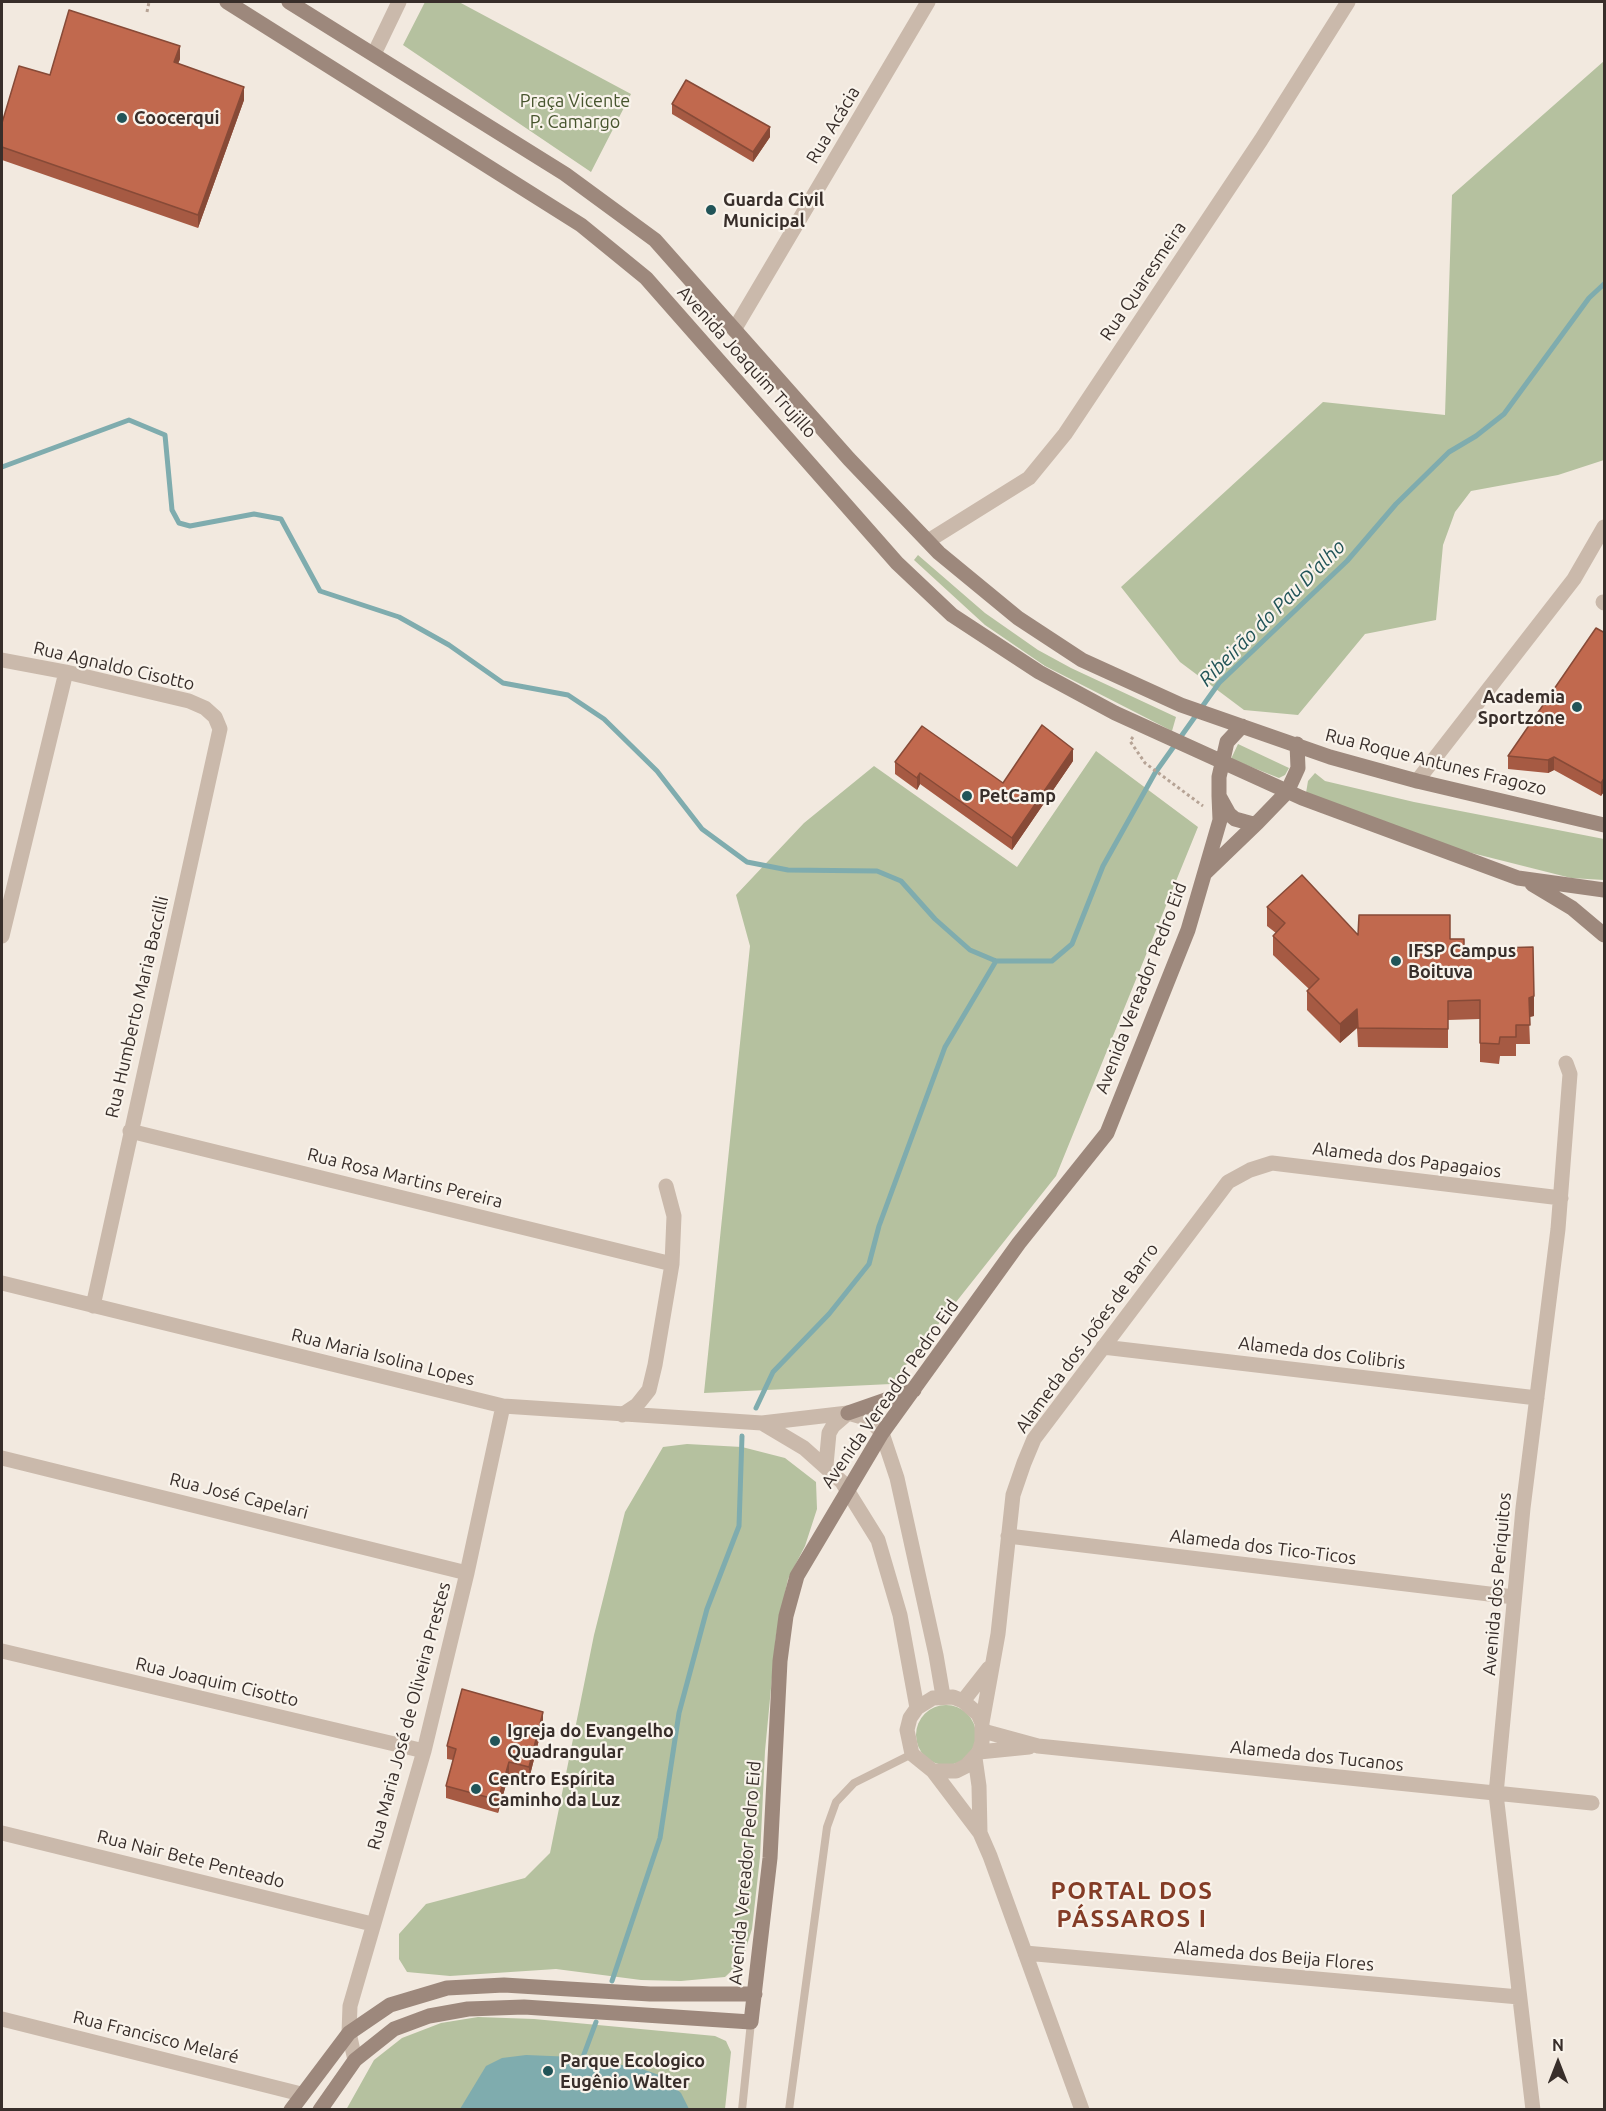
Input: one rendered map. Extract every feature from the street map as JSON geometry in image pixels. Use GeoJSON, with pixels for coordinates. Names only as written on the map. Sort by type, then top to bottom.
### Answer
{"type":"FeatureCollection","features":[{"type":"Feature","properties":{"kind":"main road","name":"Avenida Joaquim Trujillo"},"geometry":{"type":"LineString","coordinates":[[226,2],[581,225],[646,278],[891,556],[952,615],[1039,672],[1140,725],[1287,792]]}},
{"type":"Feature","properties":{"kind":"main road","name":"Avenida Joaquim Trujillo"},"geometry":{"type":"LineString","coordinates":[[289,2],[565,174],[655,240],[849,459],[928,541],[1018,618],[1082,660],[1182,705],[1226,720]]}},
{"type":"Feature","properties":{"kind":"main road","name":"Rua Roque Antunes Fragozo"},"geometry":{"type":"LineString","coordinates":[[1226,720],[1330,757],[1417,781],[1605,825]]}},
{"type":"Feature","properties":{"kind":"main road"},"geometry":{"type":"LineString","coordinates":[[1221,761],[1227,742],[1242,726]]}},
{"type":"Feature","properties":{"kind":"main road"},"geometry":{"type":"LineString","coordinates":[[1297,744],[1298,768],[1287,792],[1518,878],[1572,908],[1605,935]]}},
{"type":"Feature","properties":{"kind":"main road","name":"Avenida Vereador Pedro Eid"},"geometry":{"type":"LineString","coordinates":[[752,2022],[770,1858],[780,1661],[786,1616],[797,1576],[882,1433],[1019,1243],[1107,1133],[1188,930],[1220,820],[1221,761]]}},
{"type":"Feature","properties":{"kind":"main road","name":"Avenida Vereador Pedro Eid"},"geometry":{"type":"LineString","coordinates":[[1205,873],[1287,792]]}},
{"type":"Feature","properties":{"kind":"main road"},"geometry":{"type":"LineString","coordinates":[[1219,796],[1229,814],[1236,819],[1253,824],[1258,822]]}},
{"type":"Feature","properties":{"kind":"main road"},"geometry":{"type":"LineString","coordinates":[[1518,878],[1605,891]]}},
{"type":"Feature","properties":{"kind":"main road"},"geometry":{"type":"LineString","coordinates":[[848,1413],[914,1390]]}},
{"type":"Feature","properties":{"kind":"main road"},"geometry":{"type":"LineString","coordinates":[[291,2109],[349,2033],[390,2005],[447,1988],[504,1985],[650,1994],[755,1994]]}},
{"type":"Feature","properties":{"kind":"main road"},"geometry":{"type":"LineString","coordinates":[[301,2094],[322,2105],[355,2060],[394,2029],[429,2016],[468,2009],[524,2007],[752,2022]]}},
{"type":"Feature","properties":{"kind":"street"},"geometry":{"type":"LineString","coordinates":[[374,54],[399,2]]}},
{"type":"Feature","properties":{"kind":"street","name":"Rua Acácia"},"geometry":{"type":"LineString","coordinates":[[734,330],[928,2]]}},
{"type":"Feature","properties":{"kind":"street","name":"Rua Quaresmeira"},"geometry":{"type":"LineString","coordinates":[[928,541],[1029,477],[1065,434],[1261,140],[1348,2]]}},
{"type":"Feature","properties":{"kind":"street"},"geometry":{"type":"LineString","coordinates":[[1417,781],[1574,579],[1605,527]]}},
{"type":"Feature","properties":{"kind":"street","name":"Rua Agnaldo Cisotto"},"geometry":{"type":"LineString","coordinates":[[2,660],[66,672],[189,701],[205,708],[215,717]]}},
{"type":"Feature","properties":{"kind":"street"},"geometry":{"type":"LineString","coordinates":[[2,936],[66,672]]}},
{"type":"Feature","properties":{"kind":"street","name":"Rua Humberto Maria Baccilli"},"geometry":{"type":"LineString","coordinates":[[93,1306],[220,729],[215,717]]}},
{"type":"Feature","properties":{"kind":"street","name":"Avenida dos Periquitos"},"geometry":{"type":"LineString","coordinates":[[1533,2109],[1496,1794],[1514,1597],[1561,1198],[1570,1074],[1566,1063]]}},
{"type":"Feature","properties":{"kind":"street","name":"Rua Rosa Martins Pereira"},"geometry":{"type":"LineString","coordinates":[[130,1131],[672,1264]]}},
{"type":"Feature","properties":{"kind":"street","name":"Alameda dos Papagaios"},"geometry":{"type":"LineString","coordinates":[[1250,1170],[1272,1163],[1561,1198]]}},
{"type":"Feature","properties":{"kind":"street","name":"Alameda dos Joões de Barro"},"geometry":{"type":"LineString","coordinates":[[982,1727],[993,1664],[1013,1495],[1034,1439],[1228,1182],[1250,1170]]}},
{"type":"Feature","properties":{"kind":"street"},"geometry":{"type":"LineString","coordinates":[[622,1415],[637,1405],[649,1390],[672,1264],[674,1216],[666,1186]]}},
{"type":"Feature","properties":{"kind":"street","name":"Rua Maria Isolina Lopes"},"geometry":{"type":"LineString","coordinates":[[2,1283],[503,1406],[762,1423],[848,1413]]}},
{"type":"Feature","properties":{"kind":"street","name":"Alameda dos Colibris"},"geometry":{"type":"LineString","coordinates":[[1103,1347],[1537,1398]]}},
{"type":"Feature","properties":{"kind":"street","name":"Rua Maria José de Oliveira Prestes"},"geometry":{"type":"LineString","coordinates":[[355,2060],[349,2033],[350,2006],[424,1750],[467,1572],[503,1406]]}},
{"type":"Feature","properties":{"kind":"street"},"geometry":{"type":"LineString","coordinates":[[826,1466],[829,1433],[833,1426],[848,1413],[872,1422],[882,1433],[897,1478],[943,1696]]}},
{"type":"Feature","properties":{"kind":"street","name":"Rua Maria Isolina Lopes"},"geometry":{"type":"LineString","coordinates":[[762,1423],[787,1436],[826,1466],[847,1489],[878,1540],[894,1593],[917,1708]]}},
{"type":"Feature","properties":{"kind":"street","name":"Rua José Capelari"},"geometry":{"type":"LineString","coordinates":[[2,1458],[467,1572]]}},
{"type":"Feature","properties":{"kind":"street","name":"Alameda dos Tico-Ticos"},"geometry":{"type":"LineString","coordinates":[[1008,1536],[1514,1597]]}},
{"type":"Feature","properties":{"kind":"street"},"geometry":{"type":"LineString","coordinates":[[894,1593],[921,1587]]}},
{"type":"Feature","properties":{"kind":"street","name":"Rua Joaquim Cisotto"},"geometry":{"type":"LineString","coordinates":[[2,1651],[424,1750]]}},
{"type":"Feature","properties":{"kind":"street"},"geometry":{"type":"LineString","coordinates":[[963,1701],[993,1664]]}},
{"type":"Feature","properties":{"kind":"street"},"geometry":{"type":"LineString","coordinates":[[980,1833],[977,1755],[982,1727],[978,1714],[963,1701],[943,1696],[924,1702],[917,1708],[907,1730],[907,1743],[912,1754],[925,1767],[933,1771],[980,1833],[1082,2109]]}},
{"type":"Feature","properties":{"kind":"street"},"geometry":{"type":"LineString","coordinates":[[982,1727],[1038,1746]]}},
{"type":"Feature","properties":{"kind":"street"},"geometry":{"type":"LineString","coordinates":[[933,1771],[956,1771],[977,1755],[1038,1746]]}},
{"type":"Feature","properties":{"kind":"street","name":"Alameda dos Tucanos"},"geometry":{"type":"LineString","coordinates":[[1038,1746],[1592,1803]]}},
{"type":"Feature","properties":{"kind":"street","name":"Rua Nair Bete Penteado"},"geometry":{"type":"LineString","coordinates":[[2,1833],[372,1924]]}},
{"type":"Feature","properties":{"kind":"street","name":"Alameda dos Beija Flores"},"geometry":{"type":"LineString","coordinates":[[1025,1953],[1519,1997]]}},
{"type":"Feature","properties":{"kind":"street","name":"Rua Francisco Melaré"},"geometry":{"type":"LineString","coordinates":[[2,2019],[301,2094]]}},
{"type":"Feature","properties":{"kind":"lane"},"geometry":{"type":"LineString","coordinates":[[789,2109],[826,1827],[836,1802],[854,1783],[912,1754]]}},
{"type":"Feature","properties":{"kind":"lane"},"geometry":{"type":"LineString","coordinates":[[742,2109],[752,2022]]}},
{"type":"Feature","properties":{"kind":"path"},"geometry":{"type":"LineString","coordinates":[[147,12],[149,2]]}},
{"type":"Feature","properties":{"kind":"path"},"geometry":{"type":"LineString","coordinates":[[1140,725],[1130,741],[1147,764],[1167,778]]}},
{"type":"Feature","properties":{"kind":"green space","name":"Praça Vicente P. Camargo"},"geometry":{"type":"Polygon","coordinates":[[[425,2],[459,2],[631,94],[591,172],[403,45],[425,2]]]}},
{"type":"Feature","properties":{"kind":"green space"},"geometry":{"type":"Polygon","coordinates":[[[1604,61],[1604,460],[1558,475],[1471,491],[1455,512],[1443,545],[1436,620],[1365,634],[1298,715],[1244,710],[1180,662],[1121,587],[1323,402],[1445,415],[1452,195],[1604,61]]]}},
{"type":"Feature","properties":{"kind":"green space"},"geometry":{"type":"Polygon","coordinates":[[[918,555],[985,613],[1038,650],[1176,717],[1172,731],[1045,666],[985,625],[914,560],[918,555]]]}},
{"type":"Feature","properties":{"kind":"green space"},"geometry":{"type":"Polygon","coordinates":[[[1238,744],[1289,768],[1285,775],[1279,778],[1231,759],[1238,744]]]}},
{"type":"Feature","properties":{"kind":"green space"},"geometry":{"type":"Polygon","coordinates":[[[1096,751],[1198,827],[1056,1176],[891,1384],[704,1393],[750,946],[736,895],[804,823],[874,766],[1017,867],[1096,751]]]}},
{"type":"Feature","properties":{"kind":"green space"},"geometry":{"type":"Polygon","coordinates":[[[1315,773],[1325,781],[1414,802],[1604,839],[1604,880],[1571,878],[1452,848],[1306,793],[1308,781],[1315,773]]]}},
{"type":"Feature","properties":{"kind":"green space"},"geometry":{"type":"Polygon","coordinates":[[[687,1444],[742,1447],[785,1458],[816,1482],[817,1509],[805,1546],[788,1579],[776,1636],[765,1751],[760,1857],[752,1929],[742,1961],[725,1977],[681,1981],[641,1980],[556,1969],[450,1976],[407,1972],[399,1959],[399,1934],[426,1904],[525,1878],[550,1853],[594,1635],[625,1512],[663,1447],[687,1444]]]}},
{"type":"Feature","properties":{"kind":"green space"},"geometry":{"type":"Polygon","coordinates":[[[940,1705],[952,1705],[963,1710],[971,1718],[976,1735],[974,1747],[963,1760],[952,1765],[940,1765],[929,1760],[921,1752],[916,1741],[916,1729],[921,1718],[929,1710],[940,1705]]]}},
{"type":"Feature","properties":{"kind":"green space","name":"Parque Ecologico Eugênio Walter"},"geometry":{"type":"Polygon","coordinates":[[[478,2017],[534,2019],[715,2036],[726,2041],[731,2052],[725,2109],[346,2110],[374,2060],[402,2038],[441,2023],[478,2017]]]}},
{"type":"Feature","properties":{"kind":"water"},"geometry":{"type":"Polygon","coordinates":[[[526,2055],[575,2057],[639,2068],[662,2076],[681,2093],[689,2109],[460,2109],[486,2066],[502,2058],[526,2055]]]}},
{"type":"Feature","properties":{"kind":"building","name":"Coocerqui"},"geometry":{"type":"Polygon","coordinates":[[[69,10],[180,46],[174,62],[244,87],[198,215],[2,147],[2,123],[19,66],[50,75],[69,10]]]}},
{"type":"Feature","properties":{"kind":"building"},"geometry":{"type":"Polygon","coordinates":[[[686,80],[770,127],[753,152],[672,104],[686,80]]]}},
{"type":"Feature","properties":{"kind":"building","name":"Academia Sportzone"},"geometry":{"type":"Polygon","coordinates":[[[1596,628],[1605,633],[1605,777],[1601,783],[1554,757],[1548,760],[1508,756],[1596,628]]]}},
{"type":"Feature","properties":{"kind":"building"},"geometry":{"type":"Polygon","coordinates":[[[1042,725],[1073,749],[1012,838],[920,773],[917,778],[895,762],[922,726],[1003,783],[1042,725]]]}},
{"type":"Feature","properties":{"kind":"building"},"geometry":{"type":"Polygon","coordinates":[[[1302,875],[1358,935],[1359,915],[1450,915],[1450,939],[1464,939],[1464,949],[1533,947],[1534,996],[1529,998],[1530,1025],[1516,1025],[1516,1037],[1500,1037],[1499,1044],[1480,1043],[1480,1000],[1448,1001],[1448,1029],[1358,1028],[1357,1009],[1340,1024],[1307,991],[1319,979],[1273,936],[1285,923],[1267,907],[1302,875]]]}},
{"type":"Feature","properties":{"kind":"building","name":"Igreja do Evangelho Quadrangular"},"geometry":{"type":"Polygon","coordinates":[[[462,1689],[543,1712],[529,1767],[509,1762],[498,1800],[446,1786],[456,1749],[447,1746],[462,1689]]]}},
{"type":"Feature","properties":{"kind":"waterway","name":"Ribeirão do Pau D'alho"},"geometry":{"type":"LineString","coordinates":[[2,467],[129,420],[165,435],[172,510],[179,523],[190,526],[254,514],[281,519],[320,591],[399,617],[449,645],[503,683],[568,695],[604,719],[657,771],[702,829],[747,862],[788,870],[877,871],[901,881],[935,919],[970,950],[996,961],[1052,961],[1072,944],[1103,866],[1155,773],[1219,683],[1347,561],[1396,504],[1449,452],[1476,436],[1504,414],[1589,298],[1604,284]]}},
{"type":"Feature","properties":{"kind":"waterway"},"geometry":{"type":"LineString","coordinates":[[756,1408],[773,1372],[829,1314],[869,1264],[879,1226],[945,1047],[996,961]]}},
{"type":"Feature","properties":{"kind":"waterway"},"geometry":{"type":"LineString","coordinates":[[612,1981],[660,1838],[679,1713],[707,1609],[739,1526],[742,1436]]}},
{"type":"Feature","properties":{"kind":"waterway"},"geometry":{"type":"LineString","coordinates":[[580,2065],[596,2022]]}},
{"type":"Feature","properties":{"kind":"place","name":"Coocerqui"},"geometry":{"type":"Point","coordinates":[122,118]}},
{"type":"Feature","properties":{"kind":"place","name":"Guarda Civil Municipal"},"geometry":{"type":"Point","coordinates":[711,210]}},
{"type":"Feature","properties":{"kind":"place","name":"Academia Sportzone"},"geometry":{"type":"Point","coordinates":[1577,707]}},
{"type":"Feature","properties":{"kind":"place","name":"PetCamp"},"geometry":{"type":"Point","coordinates":[967,796]}},
{"type":"Feature","properties":{"kind":"place","name":"IFSP Campus Boituva"},"geometry":{"type":"Point","coordinates":[1396,961]}},
{"type":"Feature","properties":{"kind":"place","name":"Igreja do Evangelho Quadrangular"},"geometry":{"type":"Point","coordinates":[495,1741]}},
{"type":"Feature","properties":{"kind":"place","name":"Centro Espírita Caminho da Luz"},"geometry":{"type":"Point","coordinates":[476,1789]}},
{"type":"Feature","properties":{"kind":"place","name":"Parque Ecologico Eugênio Walter"},"geometry":{"type":"Point","coordinates":[548,2071]}},
{"type":"Feature","properties":{"kind":"district","name":"PORTAL DOS PÁSSAROS I"},"geometry":{"type":"Point","coordinates":[1132,1905]}}]}
